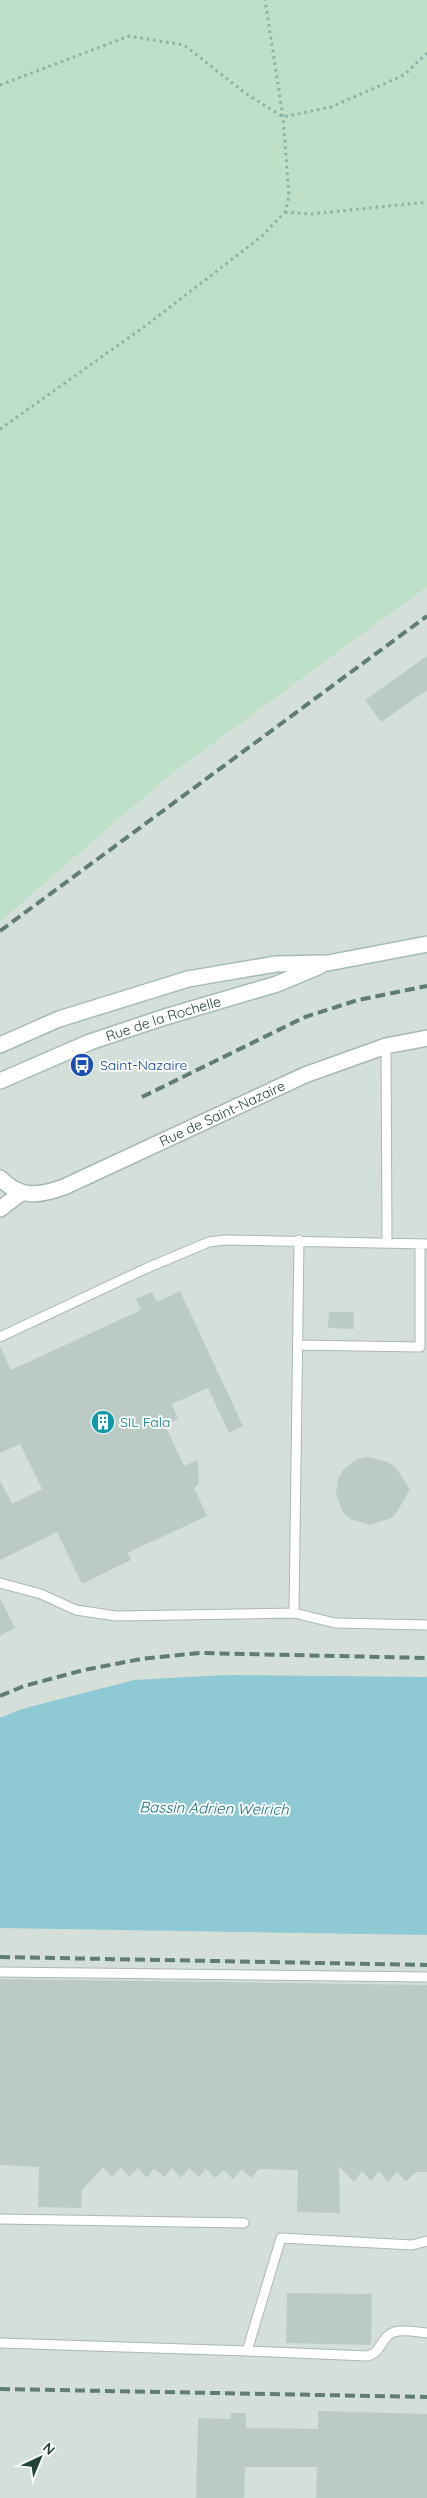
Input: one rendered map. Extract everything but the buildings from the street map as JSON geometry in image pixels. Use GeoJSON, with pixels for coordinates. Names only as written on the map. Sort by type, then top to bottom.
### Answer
{"type":"FeatureCollection","features":[{"type":"Feature","properties":{"kind":"main road","name":"Rue de la Rochelle"},"geometry":{"type":"LineString","coordinates":[[0,1045],[59,1019],[188,979],[276,964],[328,963],[427,944]]}},
{"type":"Feature","properties":{"kind":"main road","name":"Rue de la Rochelle"},"geometry":{"type":"LineString","coordinates":[[6,1078],[90,1042],[165,1017],[277,984],[328,963]]}},
{"type":"Feature","properties":{"kind":"main road","name":"Rue de Saint-Nazaire"},"geometry":{"type":"LineString","coordinates":[[21,1193],[44,1194],[64,1187],[305,1075],[386,1046],[427,1038]]}},
{"type":"Feature","properties":{"kind":"main road"},"geometry":{"type":"LineString","coordinates":[[0,1089],[6,1078]]}},
{"type":"Feature","properties":{"kind":"main road"},"geometry":{"type":"LineString","coordinates":[[0,1178],[21,1193],[0,1208]]}},
{"type":"Feature","properties":{"kind":"lane"},"geometry":{"type":"LineString","coordinates":[[386,1046],[388,1242]]}},
{"type":"Feature","properties":{"kind":"lane"},"geometry":{"type":"LineString","coordinates":[[0,1337],[146,1268],[209,1242],[225,1240],[299,1240],[424,1244],[423,1346],[298,1345]]}},
{"type":"Feature","properties":{"kind":"lane"},"geometry":{"type":"LineString","coordinates":[[294,1613],[299,1240]]}},
{"type":"Feature","properties":{"kind":"lane"},"geometry":{"type":"LineString","coordinates":[[0,1583],[41,1594],[76,1610],[116,1616],[294,1613],[335,1624],[427,1624]]}},
{"type":"Feature","properties":{"kind":"lane"},"geometry":{"type":"LineString","coordinates":[[0,1972],[427,1977]]}},
{"type":"Feature","properties":{"kind":"lane"},"geometry":{"type":"LineString","coordinates":[[0,2219],[244,2223]]}},
{"type":"Feature","properties":{"kind":"lane"},"geometry":{"type":"LineString","coordinates":[[247,2351],[281,2238],[412,2245],[427,2240]]}},
{"type":"Feature","properties":{"kind":"lane"},"geometry":{"type":"LineString","coordinates":[[0,2343],[367,2356],[377,2352],[387,2336],[394,2332],[427,2333]]}},
{"type":"Feature","properties":{"kind":"path"},"geometry":{"type":"LineString","coordinates":[[0,429],[140,329],[261,237],[285,212],[289,196],[283,117],[265,0]]}},
{"type":"Feature","properties":{"kind":"path"},"geometry":{"type":"LineString","coordinates":[[0,85],[129,36],[184,45],[245,93],[283,117],[331,107],[404,75],[427,53]]}},
{"type":"Feature","properties":{"kind":"path"},"geometry":{"type":"LineString","coordinates":[[285,212],[312,214],[427,202]]}},
{"type":"Feature","properties":{"kind":"shaded area"},"geometry":{"type":"Polygon","coordinates":[[[427,587],[427,2498],[0,2498],[0,922],[169,776],[427,587]]]}},
{"type":"Feature","properties":{"kind":"green space"},"geometry":{"type":"Polygon","coordinates":[[[0,0],[427,0],[427,587],[169,776],[0,922],[0,0]]]}},
{"type":"Feature","properties":{"kind":"water","name":"Bassin Adrien Weirich"},"geometry":{"type":"Polygon","coordinates":[[[226,1675],[427,1677],[427,1935],[0,1928],[0,1718],[22,1709],[134,1680],[226,1675]]]}},
{"type":"Feature","properties":{"kind":"railway"},"geometry":{"type":"LineString","coordinates":[[0,931],[427,616]]}},
{"type":"Feature","properties":{"kind":"railway"},"geometry":{"type":"LineString","coordinates":[[142,1097],[305,1017],[358,1000],[427,986]]}},
{"type":"Feature","properties":{"kind":"railway"},"geometry":{"type":"LineString","coordinates":[[0,1696],[24,1686],[84,1670],[141,1659],[200,1653],[427,1658]]}},
{"type":"Feature","properties":{"kind":"railway"},"geometry":{"type":"LineString","coordinates":[[0,1957],[427,1965]]}},
{"type":"Feature","properties":{"kind":"railway"},"geometry":{"type":"LineString","coordinates":[[0,2389],[427,2397]]}},
{"type":"Feature","properties":{"kind":"place","name":"Saint-Nazaire"},"geometry":{"type":"Point","coordinates":[82,1065]}},
{"type":"Feature","properties":{"kind":"place","name":"SIL Fala"},"geometry":{"type":"Point","coordinates":[103,1422]}}]}
